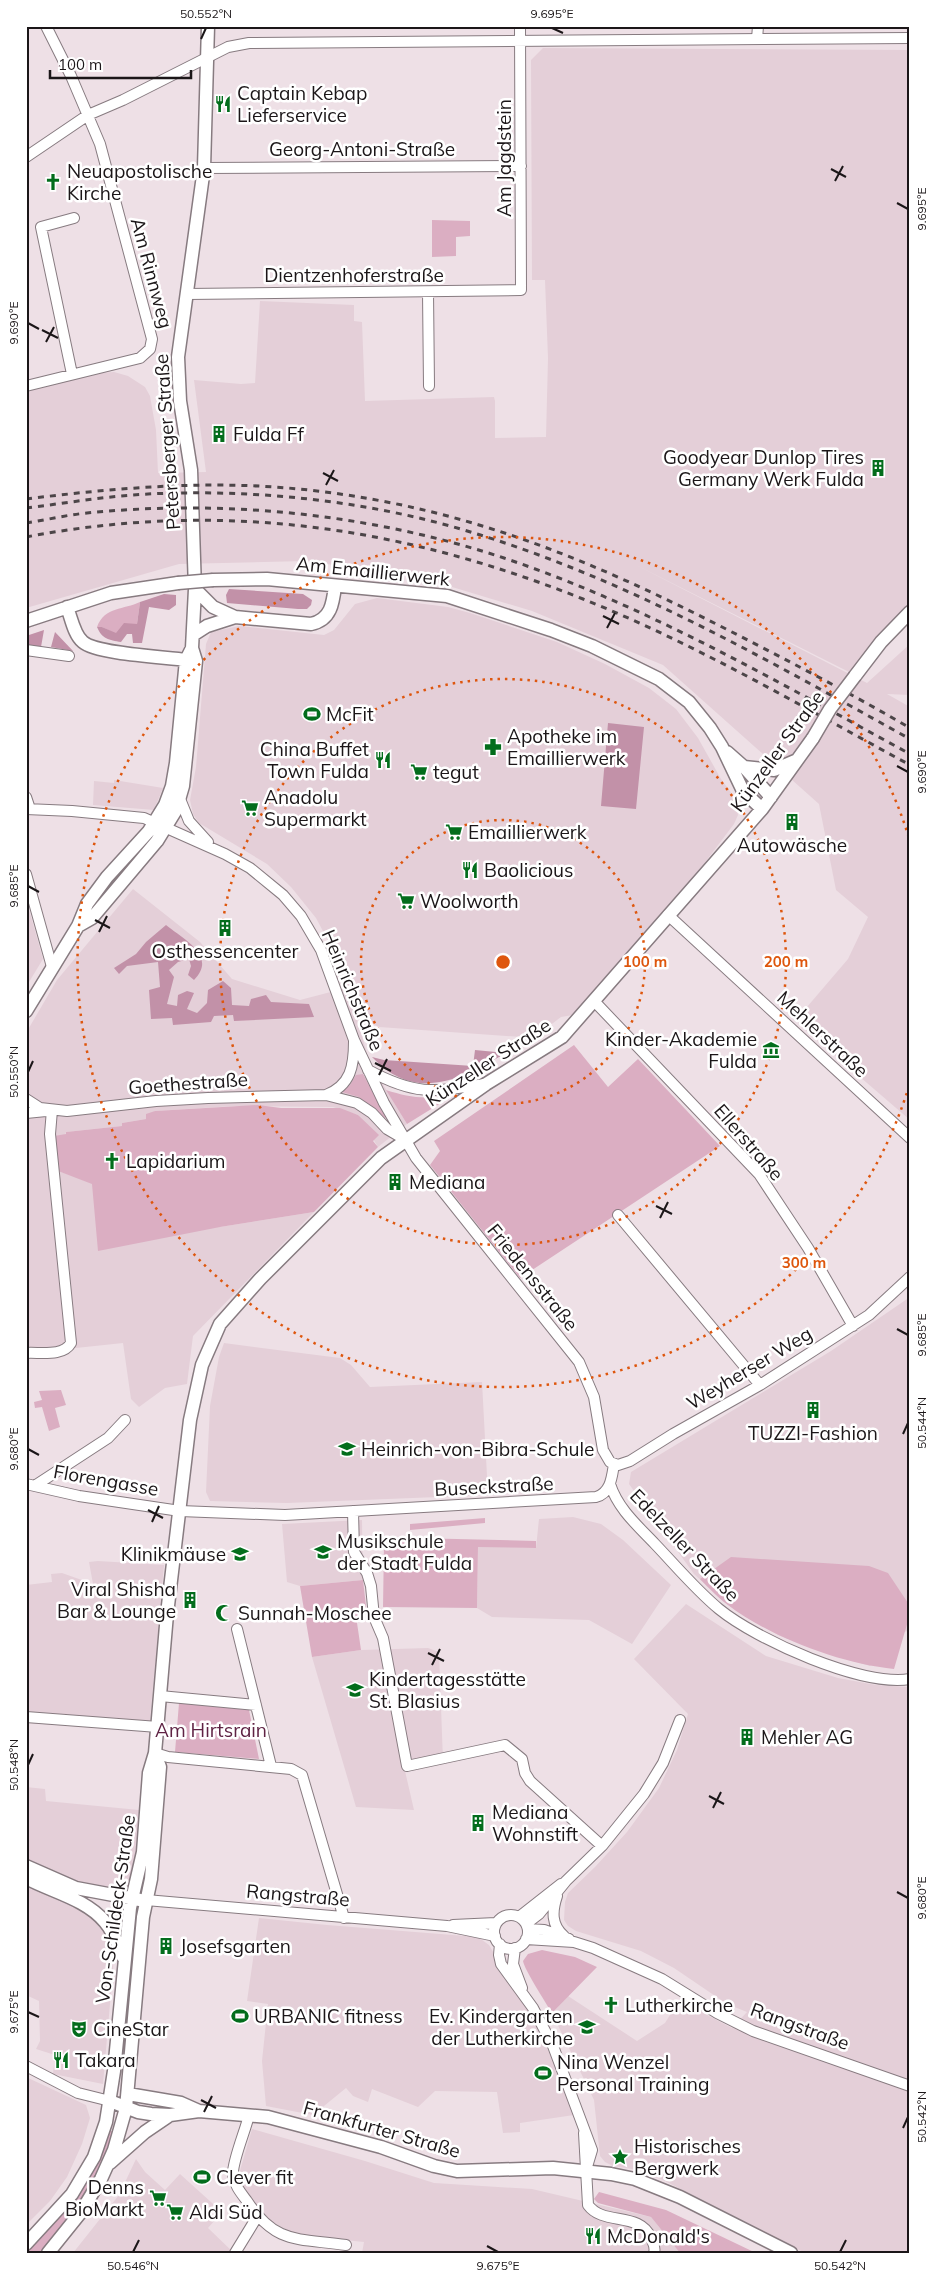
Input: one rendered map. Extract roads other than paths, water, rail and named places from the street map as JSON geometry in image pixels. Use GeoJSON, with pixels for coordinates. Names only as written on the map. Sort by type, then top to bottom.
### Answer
{"type":"FeatureCollection","features":[{"type":"Feature","properties":{"kind":"main road","name":"Petersberger Straße"},"geometry":{"type":"LineString","coordinates":[[161,824],[174,775],[186,660],[192,641],[195,590],[191,470],[178,381],[178,357],[204,168],[208,26]]}},
{"type":"Feature","properties":{"kind":"main road","name":"Am Emaillierwerk"},"geometry":{"type":"LineString","coordinates":[[26,620],[112,593],[213,580],[267,579],[447,596],[551,630],[592,646],[672,687],[695,708],[722,747],[743,791],[762,809]]}},
{"type":"Feature","properties":{"kind":"main road"},"geometry":{"type":"LineString","coordinates":[[195,590],[213,607],[235,617],[303,624],[316,623],[328,615],[332,605],[335,586]]}},
{"type":"Feature","properties":{"kind":"main road"},"geometry":{"type":"LineString","coordinates":[[67,607],[78,636],[88,646],[104,650],[186,660]]}},
{"type":"Feature","properties":{"kind":"main road","name":"Künzeller Straße"},"geometry":{"type":"LineString","coordinates":[[180,1510],[196,1387],[205,1355],[220,1324],[260,1278],[346,1191],[382,1158],[486,1084],[562,1037],[762,809],[813,738],[830,709],[881,642],[910,612]]}},
{"type":"Feature","properties":{"kind":"main road"},"geometry":{"type":"LineString","coordinates":[[192,641],[207,626],[235,617]]}},
{"type":"Feature","properties":{"kind":"main road","name":"Petersberger Straße"},"geometry":{"type":"LineString","coordinates":[[26,1011],[78,926],[92,918],[180,799],[189,741],[196,661],[192,641]]}},
{"type":"Feature","properties":{"kind":"main road","name":"Am Emaillierwerk"},"geometry":{"type":"LineString","coordinates":[[722,747],[744,767],[771,797]]}},
{"type":"Feature","properties":{"kind":"main road"},"geometry":{"type":"LineString","coordinates":[[744,767],[774,770],[798,759]]}},
{"type":"Feature","properties":{"kind":"main road","name":"Von-Schildeck-Straße"},"geometry":{"type":"LineString","coordinates":[[26,2244],[60,2208],[86,2173],[101,2139],[110,2101],[124,1959],[132,1900],[144,1846],[149,1773],[156,1753],[166,1614],[180,1510]]}},
{"type":"Feature","properties":{"kind":"main road","name":"Von-Schildeck-Straße"},"geometry":{"type":"LineString","coordinates":[[107,2165],[126,2108],[153,1901],[152,1869],[160,1767],[156,1753]]}},
{"type":"Feature","properties":{"kind":"main road","name":"Rangstraße"},"geometry":{"type":"LineString","coordinates":[[26,1866],[76,1888],[132,1900],[153,1901]]}},
{"type":"Feature","properties":{"kind":"main road","name":"Rangstraße"},"geometry":{"type":"LineString","coordinates":[[26,1878],[69,1897],[104,1921],[114,1934],[124,1959]]}},
{"type":"Feature","properties":{"kind":"main road","name":"Rangstraße"},"geometry":{"type":"LineString","coordinates":[[69,1897],[112,1904],[132,1900]]}},
{"type":"Feature","properties":{"kind":"main road"},"geometry":{"type":"LineString","coordinates":[[110,2101],[128,2094]]}},
{"type":"Feature","properties":{"kind":"main road","name":"Frankfurter Straße"},"geometry":{"type":"LineString","coordinates":[[128,2094],[181,2103],[199,2111]]}},
{"type":"Feature","properties":{"kind":"main road","name":"Frankfurter Straße"},"geometry":{"type":"LineString","coordinates":[[110,2101],[138,2112],[170,2115],[199,2111],[268,2117],[340,2136],[446,2169],[471,2172],[553,2168],[586,2170],[635,2179],[663,2190],[791,2253]]}},
{"type":"Feature","properties":{"kind":"main road"},"geometry":{"type":"LineString","coordinates":[[48,2253],[81,2212],[107,2165],[145,2132],[170,2115]]}},
{"type":"Feature","properties":{"kind":"street","name":"Am Rinnweg"},"geometry":{"type":"LineString","coordinates":[[46,26],[100,144],[152,339],[150,349],[140,358],[72,374]]}},
{"type":"Feature","properties":{"kind":"street","name":"Am Jagdstein"},"geometry":{"type":"LineString","coordinates":[[520,26],[521,290]]}},
{"type":"Feature","properties":{"kind":"street"},"geometry":{"type":"LineString","coordinates":[[757,39],[758,26]]}},
{"type":"Feature","properties":{"kind":"street"},"geometry":{"type":"LineString","coordinates":[[26,157],[88,115],[123,100],[207,57],[234,46],[262,42],[910,38]]}},
{"type":"Feature","properties":{"kind":"street","name":"Georg-Antoni-Straße"},"geometry":{"type":"LineString","coordinates":[[204,168],[521,166]]}},
{"type":"Feature","properties":{"kind":"street"},"geometry":{"type":"LineString","coordinates":[[26,386],[72,374],[40,227],[74,218]]}},
{"type":"Feature","properties":{"kind":"street","name":"Dientzenhoferstraße"},"geometry":{"type":"LineString","coordinates":[[187,294],[521,290]]}},
{"type":"Feature","properties":{"kind":"street"},"geometry":{"type":"LineString","coordinates":[[428,292],[429,386]]}},
{"type":"Feature","properties":{"kind":"street"},"geometry":{"type":"LineString","coordinates":[[26,650],[69,656]]}},
{"type":"Feature","properties":{"kind":"street"},"geometry":{"type":"LineString","coordinates":[[26,797],[28,809]]}},
{"type":"Feature","properties":{"kind":"street","name":"Heinrichstraße"},"geometry":{"type":"LineString","coordinates":[[180,799],[189,821],[214,848]]}},
{"type":"Feature","properties":{"kind":"street","name":"Heinrichstraße"},"geometry":{"type":"LineString","coordinates":[[28,809],[134,815],[161,824],[214,848],[263,878],[283,895],[301,916],[329,966],[354,1040],[405,1140]]}},
{"type":"Feature","properties":{"kind":"street"},"geometry":{"type":"LineString","coordinates":[[26,874],[52,967]]}},
{"type":"Feature","properties":{"kind":"street","name":"Mehlerstraße"},"geometry":{"type":"LineString","coordinates":[[668,915],[910,1138]]}},
{"type":"Feature","properties":{"kind":"street","name":"Ellerstraße"},"geometry":{"type":"LineString","coordinates":[[594,1001],[759,1174],[808,1248],[853,1326]]}},
{"type":"Feature","properties":{"kind":"street"},"geometry":{"type":"LineString","coordinates":[[326,1095],[342,1086],[350,1075],[354,1056],[354,1040]]}},
{"type":"Feature","properties":{"kind":"street","name":"Heinrichstraße"},"geometry":{"type":"LineString","coordinates":[[368,1070],[398,1086],[418,1091],[441,1091],[486,1084]]}},
{"type":"Feature","properties":{"kind":"street","name":"Goethestraße"},"geometry":{"type":"LineString","coordinates":[[26,1099],[40,1108],[67,1111],[156,1101],[326,1095],[357,1103],[405,1140]]}},
{"type":"Feature","properties":{"kind":"street"},"geometry":{"type":"LineString","coordinates":[[26,1353],[62,1352],[67,1350],[71,1343],[50,1134],[52,1110]]}},
{"type":"Feature","properties":{"kind":"street","name":"Goethestraße"},"geometry":{"type":"LineString","coordinates":[[26,1113],[52,1110]]}},
{"type":"Feature","properties":{"kind":"street","name":"Friedensstraße"},"geometry":{"type":"LineString","coordinates":[[405,1140],[416,1158],[579,1362],[594,1397],[603,1450],[607,1459],[614,1464]]}},
{"type":"Feature","properties":{"kind":"street"},"geometry":{"type":"LineString","coordinates":[[618,1215],[760,1385]]}},
{"type":"Feature","properties":{"kind":"street","name":"Weyherser Weg"},"geometry":{"type":"LineString","coordinates":[[614,1464],[623,1464],[630,1461],[673,1434],[760,1385],[853,1326],[880,1306],[910,1277]]}},
{"type":"Feature","properties":{"kind":"street"},"geometry":{"type":"LineString","coordinates":[[31,1484],[108,1438],[126,1420]]}},
{"type":"Feature","properties":{"kind":"street"},"geometry":{"type":"LineString","coordinates":[[610,1484],[614,1464]]}},
{"type":"Feature","properties":{"kind":"street","name":"Florengasse"},"geometry":{"type":"LineString","coordinates":[[31,1484],[79,1496],[180,1510]]}},
{"type":"Feature","properties":{"kind":"street","name":"Buseckstraße"},"geometry":{"type":"LineString","coordinates":[[180,1510],[285,1515],[580,1499],[600,1496],[610,1484]]}},
{"type":"Feature","properties":{"kind":"street","name":"Edelzeller Straße"},"geometry":{"type":"LineString","coordinates":[[610,1484],[620,1506],[702,1593],[731,1618],[777,1644],[829,1664],[882,1679],[910,1679]]}},
{"type":"Feature","properties":{"kind":"street"},"geometry":{"type":"LineString","coordinates":[[353,1512],[354,1552],[367,1573],[371,1586],[374,1617],[383,1638],[407,1766],[505,1745],[522,1759],[528,1779],[602,1846]]}},
{"type":"Feature","properties":{"kind":"street"},"geometry":{"type":"LineString","coordinates":[[237,1629],[271,1766]]}},
{"type":"Feature","properties":{"kind":"street"},"geometry":{"type":"LineString","coordinates":[[160,1696],[256,1705]]}},
{"type":"Feature","properties":{"kind":"street"},"geometry":{"type":"LineString","coordinates":[[26,1717],[158,1727]]}},
{"type":"Feature","properties":{"kind":"street"},"geometry":{"type":"LineString","coordinates":[[525,1927],[602,1846],[644,1794],[663,1763],[680,1720]]}},
{"type":"Feature","properties":{"kind":"street"},"geometry":{"type":"LineString","coordinates":[[156,1753],[168,1757],[271,1766],[295,1770],[302,1775],[344,1918]]}},
{"type":"Feature","properties":{"kind":"street"},"geometry":{"type":"LineString","coordinates":[[497,1940],[507,1948],[515,1948],[522,1945],[525,1927],[556,1887],[566,1882]]}},
{"type":"Feature","properties":{"kind":"street"},"geometry":{"type":"LineString","coordinates":[[557,1895],[554,1908],[555,1923],[559,1932],[565,1936]]}},
{"type":"Feature","properties":{"kind":"street","name":"Rangstraße"},"geometry":{"type":"LineString","coordinates":[[153,1901],[447,1926],[497,1940]]}},
{"type":"Feature","properties":{"kind":"street"},"geometry":{"type":"LineString","coordinates":[[524,1994],[501,1964],[496,1923],[507,1915],[525,1927]]}},
{"type":"Feature","properties":{"kind":"street","name":"Rangstraße"},"geometry":{"type":"LineString","coordinates":[[447,1926],[496,1923]]}},
{"type":"Feature","properties":{"kind":"street","name":"Rangstraße"},"geometry":{"type":"LineString","coordinates":[[525,1927],[565,1936],[574,1942]]}},
{"type":"Feature","properties":{"kind":"street","name":"Rangstraße"},"geometry":{"type":"LineString","coordinates":[[525,1927],[598,1950],[662,1979],[717,2013],[752,2031],[910,2086]]}},
{"type":"Feature","properties":{"kind":"street"},"geometry":{"type":"LineString","coordinates":[[515,1948],[513,1964],[524,1994],[560,2061],[584,2132],[586,2196],[589,2207],[602,2214],[638,2223],[648,2231],[656,2248],[654,2253]]}},
{"type":"Feature","properties":{"kind":"street"},"geometry":{"type":"LineString","coordinates":[[26,2066],[78,2092],[110,2101]]}},
{"type":"Feature","properties":{"kind":"street"},"geometry":{"type":"LineString","coordinates":[[250,2115],[233,2172],[237,2187],[257,2217],[269,2229],[282,2235],[346,2244]]}},
{"type":"Feature","properties":{"kind":"street"},"geometry":{"type":"LineString","coordinates":[[235,2253],[257,2217]]}},
{"type":"Feature","properties":{"kind":"railway"},"geometry":{"type":"LineString","coordinates":[[26,499],[171,486],[280,487],[373,499],[426,511],[529,541],[579,560],[678,605],[774,653],[910,728]]}},
{"type":"Feature","properties":{"kind":"railway"},"geometry":{"type":"LineString","coordinates":[[26,508],[133,495],[227,493],[267,495],[347,504],[426,520],[523,549],[581,571],[637,596],[748,650],[910,739]]}},
{"type":"Feature","properties":{"kind":"railway"},"geometry":{"type":"LineString","coordinates":[[26,523],[79,514],[139,509],[245,509],[350,521],[402,530],[454,543],[557,577],[660,622],[761,673],[910,754]]}},
{"type":"Feature","properties":{"kind":"railway"},"geometry":{"type":"LineString","coordinates":[[26,537],[98,526],[170,521],[240,521],[309,527],[378,538],[446,553],[515,574],[583,599],[667,636],[749,677],[910,765]]}},
{"type":"Feature","properties":{"kind":"place","name":"Captain Kebap Lieferservice"},"geometry":{"type":"Point","coordinates":[223,104]}},
{"type":"Feature","properties":{"kind":"place","name":"Neuapostolische Kirche"},"geometry":{"type":"Point","coordinates":[53,182]}},
{"type":"Feature","properties":{"kind":"place","name":"Fulda Ff"},"geometry":{"type":"Point","coordinates":[219,434]}},
{"type":"Feature","properties":{"kind":"place","name":"Goodyear Dunlop Tires Germany Werk Fulda"},"geometry":{"type":"Point","coordinates":[878,468]}},
{"type":"Feature","properties":{"kind":"place","name":"McFit"},"geometry":{"type":"Point","coordinates":[312,714]}},
{"type":"Feature","properties":{"kind":"place","name":"Apotheke im Emaillierwerk"},"geometry":{"type":"Point","coordinates":[493,747]}},
{"type":"Feature","properties":{"kind":"place","name":"China Buffet Town Fulda"},"geometry":{"type":"Point","coordinates":[383,760]}},
{"type":"Feature","properties":{"kind":"place","name":"tegut"},"geometry":{"type":"Point","coordinates":[419,772]}},
{"type":"Feature","properties":{"kind":"place","name":"Anadolu Supermarkt"},"geometry":{"type":"Point","coordinates":[250,808]}},
{"type":"Feature","properties":{"kind":"place","name":"Autowäsche"},"geometry":{"type":"Point","coordinates":[792,822]}},
{"type":"Feature","properties":{"kind":"place","name":"Emaillierwerk"},"geometry":{"type":"Point","coordinates":[454,832]}},
{"type":"Feature","properties":{"kind":"place","name":"Baolicious"},"geometry":{"type":"Point","coordinates":[470,870]}},
{"type":"Feature","properties":{"kind":"place","name":"Woolworth"},"geometry":{"type":"Point","coordinates":[406,901]}},
{"type":"Feature","properties":{"kind":"place","name":"Osthessencenter"},"geometry":{"type":"Point","coordinates":[225,928]}},
{"type":"Feature","properties":{"kind":"place","name":"Kinder-Akademie Fulda"},"geometry":{"type":"Point","coordinates":[771,1050]}},
{"type":"Feature","properties":{"kind":"place","name":"Lapidarium"},"geometry":{"type":"Point","coordinates":[112,1161]}},
{"type":"Feature","properties":{"kind":"place","name":"Mediana"},"geometry":{"type":"Point","coordinates":[395,1182]}},
{"type":"Feature","properties":{"kind":"place","name":"TUZZI-Fashion"},"geometry":{"type":"Point","coordinates":[813,1410]}},
{"type":"Feature","properties":{"kind":"place","name":"Heinrich-von-Bibra-Schule"},"geometry":{"type":"Point","coordinates":[347,1449]}},
{"type":"Feature","properties":{"kind":"place","name":"Musikschule der Stadt Fulda"},"geometry":{"type":"Point","coordinates":[323,1552]}},
{"type":"Feature","properties":{"kind":"place","name":"Klinikmäuse"},"geometry":{"type":"Point","coordinates":[240,1554]}},
{"type":"Feature","properties":{"kind":"place","name":"Viral Shisha Bar & Lounge"},"geometry":{"type":"Point","coordinates":[190,1600]}},
{"type":"Feature","properties":{"kind":"place","name":"Sunnah-Moschee"},"geometry":{"type":"Point","coordinates":[224,1613]}},
{"type":"Feature","properties":{"kind":"place","name":"Kindertagesstätte St. Blasius"},"geometry":{"type":"Point","coordinates":[355,1690]}},
{"type":"Feature","properties":{"kind":"place","name":"Mehler AG"},"geometry":{"type":"Point","coordinates":[747,1737]}},
{"type":"Feature","properties":{"kind":"place","name":"Mediana Wohnstift"},"geometry":{"type":"Point","coordinates":[478,1823]}},
{"type":"Feature","properties":{"kind":"place","name":"Josefsgarten"},"geometry":{"type":"Point","coordinates":[166,1946]}},
{"type":"Feature","properties":{"kind":"place","name":"Lutherkirche"},"geometry":{"type":"Point","coordinates":[611,2005]}},
{"type":"Feature","properties":{"kind":"place","name":"URBANIC fitness"},"geometry":{"type":"Point","coordinates":[240,2016]}},
{"type":"Feature","properties":{"kind":"place","name":"Ev. Kindergarten der Lutherkirche"},"geometry":{"type":"Point","coordinates":[587,2027]}},
{"type":"Feature","properties":{"kind":"place","name":"CineStar"},"geometry":{"type":"Point","coordinates":[79,2029]}},
{"type":"Feature","properties":{"kind":"place","name":"Takara"},"geometry":{"type":"Point","coordinates":[61,2060]}},
{"type":"Feature","properties":{"kind":"place","name":"Nina Wenzel Personal Training"},"geometry":{"type":"Point","coordinates":[543,2073]}},
{"type":"Feature","properties":{"kind":"place","name":"Historisches Bergwerk"},"geometry":{"type":"Point","coordinates":[620,2157]}},
{"type":"Feature","properties":{"kind":"place","name":"Clever fit"},"geometry":{"type":"Point","coordinates":[202,2177]}},
{"type":"Feature","properties":{"kind":"place","name":"Denns BioMarkt"},"geometry":{"type":"Point","coordinates":[158,2198]}},
{"type":"Feature","properties":{"kind":"place","name":"Aldi Süd"},"geometry":{"type":"Point","coordinates":[175,2212]}},
{"type":"Feature","properties":{"kind":"place","name":"McDonald's"},"geometry":{"type":"Point","coordinates":[593,2236]}},
{"type":"Feature","properties":{"kind":"park label","name":"Am Hirtsrain"},"geometry":{"type":"Point","coordinates":[211,1730]}}]}
